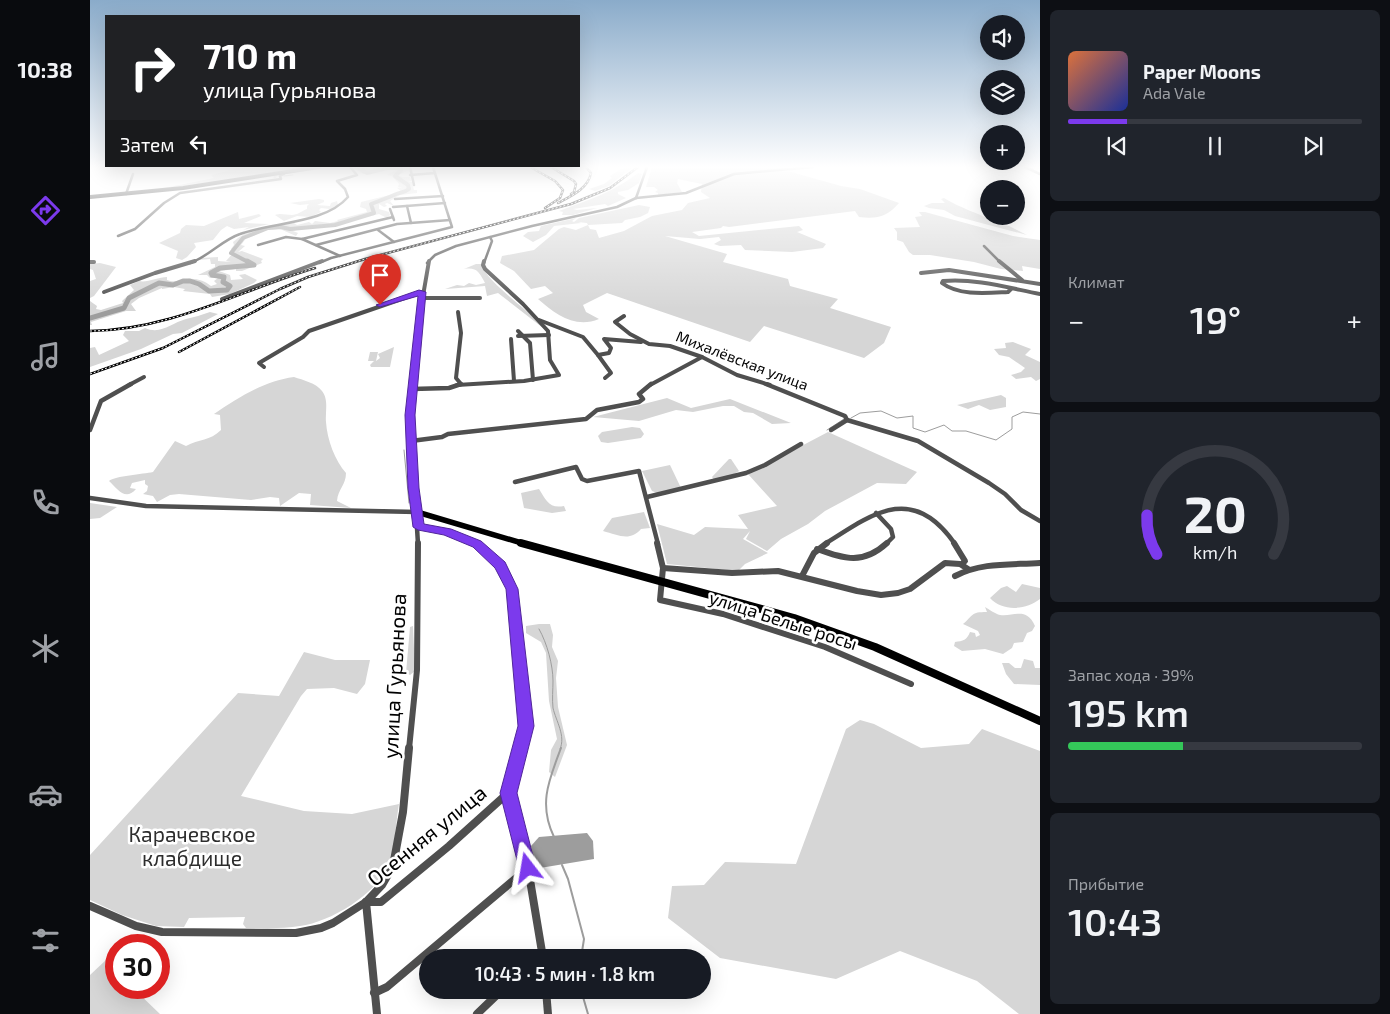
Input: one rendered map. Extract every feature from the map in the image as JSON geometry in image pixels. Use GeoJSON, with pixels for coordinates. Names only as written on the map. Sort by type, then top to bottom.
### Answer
{"type":"FeatureCollection","features":[{"type":"Feature","properties":{"kind":"main road"},"geometry":{"type":"LineString","coordinates":[[417,512],[794,618],[875,647],[1040,721]]}},
{"type":"Feature","properties":{"kind":"street"},"geometry":{"type":"LineString","coordinates":[[118,236],[134,231],[151,214]]}},
{"type":"Feature","properties":{"kind":"street"},"geometry":{"type":"LineString","coordinates":[[104,292],[196,261],[223,242],[239,234],[270,225],[305,219],[317,214]]}},
{"type":"Feature","properties":{"kind":"street"},"geometry":{"type":"LineString","coordinates":[[409,214],[411,222]]}},
{"type":"Feature","properties":{"kind":"street"},"geometry":{"type":"LineString","coordinates":[[222,299],[340,256],[452,227],[448,214]]}},
{"type":"Feature","properties":{"kind":"street","name":"улица Гурьянова"},"geometry":{"type":"LineString","coordinates":[[366,902],[382,885],[393,866],[403,812],[417,670],[418,527],[414,499],[410,415],[426,268],[431,258],[454,247],[586,214]]}},
{"type":"Feature","properties":{"kind":"street"},"geometry":{"type":"LineString","coordinates":[[302,239],[393,217],[398,224]]}},
{"type":"Feature","properties":{"kind":"street"},"geometry":{"type":"LineString","coordinates":[[316,245],[398,224],[450,220]]}},
{"type":"Feature","properties":{"kind":"street"},"geometry":{"type":"LineString","coordinates":[[378,230],[394,242]]}},
{"type":"Feature","properties":{"kind":"street"},"geometry":{"type":"LineString","coordinates":[[258,245],[295,237],[340,256]]}},
{"type":"Feature","properties":{"kind":"street"},"geometry":{"type":"LineString","coordinates":[[412,389],[448,388],[461,384],[533,380],[559,375],[552,365],[549,354],[549,335],[539,320],[485,270],[483,264],[492,241],[490,237]]}},
{"type":"Feature","properties":{"kind":"street"},"geometry":{"type":"LineString","coordinates":[[984,246],[1014,276],[1032,283]]}},
{"type":"Feature","properties":{"kind":"street"},"geometry":{"type":"LineString","coordinates":[[921,273],[948,270],[1040,284]]}},
{"type":"Feature","properties":{"kind":"street"},"geometry":{"type":"LineString","coordinates":[[1011,289],[1008,292],[998,293],[952,290],[942,285],[942,282],[949,279],[1011,289],[1040,294]]}},
{"type":"Feature","properties":{"kind":"street"},"geometry":{"type":"LineString","coordinates":[[1011,289],[1011,282],[1014,280]]}},
{"type":"Feature","properties":{"kind":"street"},"geometry":{"type":"LineString","coordinates":[[264,367],[259,362],[309,331],[422,292]]}},
{"type":"Feature","properties":{"kind":"street"},"geometry":{"type":"LineString","coordinates":[[422,298],[480,298]]}},
{"type":"Feature","properties":{"kind":"street"},"geometry":{"type":"LineString","coordinates":[[458,312],[461,333],[456,378],[461,384]]}},
{"type":"Feature","properties":{"kind":"street","name":"Михалёвская улица"},"geometry":{"type":"LineString","coordinates":[[624,316],[614,322],[630,334],[649,344],[670,346],[702,357],[737,375],[776,386],[846,418],[918,441],[989,483],[1021,510],[1040,522]]}},
{"type":"Feature","properties":{"kind":"street"},"geometry":{"type":"LineString","coordinates":[[539,320],[583,337],[611,373],[605,378]]}},
{"type":"Feature","properties":{"kind":"street"},"geometry":{"type":"LineString","coordinates":[[518,330],[530,343],[533,380]]}},
{"type":"Feature","properties":{"kind":"street"},"geometry":{"type":"LineString","coordinates":[[518,336],[549,335]]}},
{"type":"Feature","properties":{"kind":"street"},"geometry":{"type":"LineString","coordinates":[[598,355],[609,353],[612,348],[604,338],[649,344]]}},
{"type":"Feature","properties":{"kind":"street"},"geometry":{"type":"LineString","coordinates":[[511,339],[514,381]]}},
{"type":"Feature","properties":{"kind":"street"},"geometry":{"type":"LineString","coordinates":[[411,442],[442,437],[448,434],[586,419],[597,410],[639,402],[643,399],[639,394],[643,390],[671,372],[695,363],[702,357]]}},
{"type":"Feature","properties":{"kind":"street"},"geometry":{"type":"LineString","coordinates":[[90,430],[102,400],[144,377]]}},
{"type":"Feature","properties":{"kind":"street"},"geometry":{"type":"LineString","coordinates":[[831,430],[846,418]]}},
{"type":"Feature","properties":{"kind":"street"},"geometry":{"type":"LineString","coordinates":[[647,497],[746,473],[765,465],[801,444]]}},
{"type":"Feature","properties":{"kind":"street"},"geometry":{"type":"LineString","coordinates":[[515,482],[576,467],[582,479],[587,481],[639,471],[647,497],[663,568],[661,582]]}},
{"type":"Feature","properties":{"kind":"street"},"geometry":{"type":"LineString","coordinates":[[90,498],[146,506],[417,512]]}},
{"type":"Feature","properties":{"kind":"street"},"geometry":{"type":"LineString","coordinates":[[802,576],[811,555],[817,549],[876,513],[896,508],[909,509],[921,513],[954,538],[965,560],[962,564]]}},
{"type":"Feature","properties":{"kind":"street"},"geometry":{"type":"LineString","coordinates":[[817,549],[854,559],[866,558],[893,537],[891,529],[876,513]]}},
{"type":"Feature","properties":{"kind":"street","name":"Осенняя улица"},"geometry":{"type":"LineString","coordinates":[[418,527],[446,531],[477,544],[500,565],[512,589],[526,726],[508,793],[528,868],[540,949]]}},
{"type":"Feature","properties":{"kind":"street"},"geometry":{"type":"LineString","coordinates":[[663,568],[733,574],[745,571],[782,571],[861,592],[885,595],[905,591],[913,587],[934,568],[953,563],[962,564],[968,570]]}},
{"type":"Feature","properties":{"kind":"street"},"geometry":{"type":"LineString","coordinates":[[955,576],[988,564],[1040,563]]}},
{"type":"Feature","properties":{"kind":"street","name":"улица Белые росы"},"geometry":{"type":"LineString","coordinates":[[661,582],[660,600],[723,614],[824,647],[911,684]]}},
{"type":"Feature","properties":{"kind":"street","name":"Осенняя улица"},"geometry":{"type":"LineString","coordinates":[[366,902],[381,902],[449,846],[508,793]]}},
{"type":"Feature","properties":{"kind":"street"},"geometry":{"type":"LineString","coordinates":[[374,993],[387,987],[528,868]]}},
{"type":"Feature","properties":{"kind":"street"},"geometry":{"type":"LineString","coordinates":[[90,906],[124,922],[149,930],[188,933],[272,934],[296,933],[321,928],[333,923],[366,902],[377,1014]]}},
{"type":"Feature","properties":{"kind":"street"},"geometry":{"type":"LineString","coordinates":[[477,1014],[493,999]]}},
{"type":"Feature","properties":{"kind":"street"},"geometry":{"type":"LineString","coordinates":[[547,999],[548,1014]]}},
{"type":"Feature","properties":{"kind":"green space"},"geometry":{"type":"Polygon","coordinates":[[[232,214],[238,214],[239,219],[259,214],[261,216],[244,223],[269,224],[243,230],[249,227],[234,229],[227,226],[213,240],[194,243],[196,247],[182,260],[176,258],[178,251],[159,243],[180,233],[181,229],[186,225],[204,226],[232,214]]]}},
{"type":"Feature","properties":{"kind":"green space"},"geometry":{"type":"Polygon","coordinates":[[[316,214],[310,217],[297,216],[284,221],[275,215],[316,214]]]}},
{"type":"Feature","properties":{"kind":"green space"},"geometry":{"type":"Polygon","coordinates":[[[358,214],[378,214],[325,227],[310,226],[293,231],[298,233],[296,236],[280,229],[267,230],[247,237],[241,245],[245,246],[238,252],[256,247],[242,251],[263,259],[262,263],[242,271],[236,271],[236,269],[219,271],[230,275],[231,280],[243,279],[239,275],[245,274],[257,280],[254,283],[230,294],[212,297],[210,294],[183,291],[185,289],[174,287],[162,288],[139,298],[131,304],[136,311],[126,311],[91,322],[92,325],[90,325],[90,301],[97,306],[96,309],[101,310],[123,303],[122,301],[134,290],[130,285],[139,281],[167,277],[167,280],[172,281],[194,279],[203,281],[211,286],[217,284],[214,281],[218,278],[198,275],[215,267],[215,264],[211,264],[210,259],[198,260],[201,258],[218,257],[218,261],[231,262],[226,261],[234,252],[230,250],[233,250],[231,249],[234,245],[233,242],[254,230],[294,223],[297,225],[309,222],[312,224],[315,221],[330,223],[358,214]]]}},
{"type":"Feature","properties":{"kind":"green space"},"geometry":{"type":"Polygon","coordinates":[[[380,214],[390,214],[387,218],[380,214]]]}},
{"type":"Feature","properties":{"kind":"green space"},"geometry":{"type":"Polygon","coordinates":[[[596,214],[645,214],[625,220],[622,223],[588,225],[587,223],[578,222],[581,223],[554,226],[546,235],[533,242],[523,236],[528,232],[539,231],[541,226],[576,218],[572,221],[574,222],[579,218],[596,214]]]}},
{"type":"Feature","properties":{"kind":"green space"},"geometry":{"type":"Polygon","coordinates":[[[660,214],[829,214],[729,227],[723,226],[721,228],[692,232],[699,236],[799,226],[803,230],[797,232],[826,244],[823,248],[792,252],[745,250],[741,245],[720,246],[714,244],[721,240],[719,237],[700,239],[665,236],[727,254],[723,262],[788,279],[790,286],[838,299],[830,308],[891,327],[884,343],[864,358],[764,326],[750,342],[607,293],[583,305],[586,312],[599,319],[590,322],[574,321],[558,315],[538,299],[553,293],[545,286],[531,289],[514,271],[500,263],[502,256],[534,250],[564,227],[576,230],[588,225],[590,229],[596,230],[599,238],[624,231],[652,216],[660,214]]]}},
{"type":"Feature","properties":{"kind":"green space"},"geometry":{"type":"Polygon","coordinates":[[[857,214],[885,214],[871,218],[859,217],[857,214]]]}},
{"type":"Feature","properties":{"kind":"green space"},"geometry":{"type":"Polygon","coordinates":[[[921,214],[934,214],[1013,236],[1040,240],[1040,269],[1022,266],[1023,271],[1001,269],[974,262],[930,255],[913,255],[903,242],[897,240],[897,232],[894,228],[920,227],[915,217],[922,216],[921,214]]]}},
{"type":"Feature","properties":{"kind":"green space"},"geometry":{"type":"Polygon","coordinates":[[[952,214],[977,214],[980,215],[980,223],[952,214]]]}},
{"type":"Feature","properties":{"kind":"green space"},"geometry":{"type":"Polygon","coordinates":[[[989,225],[1009,226],[1027,235],[989,225]]]}},
{"type":"Feature","properties":{"kind":"green space"},"geometry":{"type":"Polygon","coordinates":[[[100,263],[116,267],[94,296],[90,298],[90,281],[96,279],[93,270],[90,269],[90,264],[100,263]]]}},
{"type":"Feature","properties":{"kind":"green space"},"geometry":{"type":"Polygon","coordinates":[[[481,264],[492,280],[543,328],[498,293],[487,296],[485,286],[445,289],[457,285],[464,286],[469,283],[476,285],[485,283],[477,271],[464,269],[481,264]]]}},
{"type":"Feature","properties":{"kind":"green space"},"geometry":{"type":"Polygon","coordinates":[[[210,312],[218,314],[182,333],[173,334],[141,349],[90,367],[90,348],[95,347],[99,355],[129,341],[123,335],[125,331],[139,331],[145,328],[156,330],[166,328],[210,312]]]}},
{"type":"Feature","properties":{"kind":"green space"},"geometry":{"type":"Polygon","coordinates":[[[1013,342],[1031,349],[1025,355],[1040,362],[1040,379],[1036,381],[1031,377],[1016,379],[1011,375],[1021,372],[1025,368],[1009,357],[999,355],[994,349],[1006,348],[1005,343],[1013,342]]]}},
{"type":"Feature","properties":{"kind":"green space"},"geometry":{"type":"Polygon","coordinates":[[[394,347],[390,367],[371,367],[370,365],[374,361],[368,361],[370,352],[378,352],[376,361],[380,358],[378,354],[394,347]]]}},
{"type":"Feature","properties":{"kind":"green space"},"geometry":{"type":"Polygon","coordinates":[[[294,377],[316,386],[324,395],[330,442],[338,462],[346,473],[337,501],[351,508],[310,505],[311,494],[299,493],[280,506],[279,498],[270,497],[251,500],[179,494],[170,495],[157,502],[153,496],[143,494],[147,491],[148,486],[145,484],[145,480],[132,483],[130,488],[136,489],[128,494],[118,490],[109,481],[123,476],[153,472],[175,441],[186,446],[217,434],[221,430],[220,415],[214,414],[262,386],[294,377]]]}},
{"type":"Feature","properties":{"kind":"green space"},"geometry":{"type":"Polygon","coordinates":[[[1001,395],[1006,398],[1006,407],[990,410],[979,405],[968,409],[957,405],[1001,395]]]}},
{"type":"Feature","properties":{"kind":"green space"},"geometry":{"type":"Polygon","coordinates":[[[667,398],[691,408],[730,399],[791,423],[772,424],[753,413],[744,412],[734,406],[723,406],[693,412],[676,410],[639,421],[593,417],[667,398]]]}},
{"type":"Feature","properties":{"kind":"green space"},"geometry":{"type":"Polygon","coordinates":[[[632,427],[640,428],[644,434],[641,438],[608,443],[601,442],[598,436],[602,432],[632,427]]]}},
{"type":"Feature","properties":{"kind":"green space"},"geometry":{"type":"Polygon","coordinates":[[[828,432],[917,472],[906,484],[877,483],[825,511],[808,524],[781,539],[767,551],[746,539],[750,531],[743,539],[768,553],[745,564],[738,571],[667,564],[657,524],[694,535],[705,527],[748,529],[738,515],[777,506],[748,474],[828,432]]]}},
{"type":"Feature","properties":{"kind":"green space"},"geometry":{"type":"Polygon","coordinates":[[[731,459],[739,471],[731,476],[714,480],[712,477],[731,459]]]}},
{"type":"Feature","properties":{"kind":"green space"},"geometry":{"type":"Polygon","coordinates":[[[670,465],[681,488],[657,493],[652,491],[642,471],[670,465]]]}},
{"type":"Feature","properties":{"kind":"green space"},"geometry":{"type":"Polygon","coordinates":[[[539,489],[548,503],[559,507],[564,506],[566,511],[552,513],[524,508],[521,493],[539,489]]]}},
{"type":"Feature","properties":{"kind":"green space"},"geometry":{"type":"Polygon","coordinates":[[[90,503],[117,507],[100,518],[90,519],[90,503]]]}},
{"type":"Feature","properties":{"kind":"green space"},"geometry":{"type":"Polygon","coordinates":[[[644,512],[650,528],[641,529],[637,533],[628,536],[619,536],[603,531],[612,518],[644,512]]]}},
{"type":"Feature","properties":{"kind":"green space"},"geometry":{"type":"Polygon","coordinates":[[[1022,584],[1040,588],[1040,599],[1034,603],[1015,608],[1001,606],[990,598],[1001,588],[1007,586],[1016,592],[1022,584]]]}},
{"type":"Feature","properties":{"kind":"green space"},"geometry":{"type":"Polygon","coordinates":[[[985,607],[1000,615],[1024,614],[1028,616],[1035,626],[1032,631],[1027,633],[1023,642],[1014,643],[1012,648],[1003,654],[985,649],[962,651],[954,646],[955,642],[968,637],[970,632],[975,633],[976,637],[980,635],[978,631],[963,624],[975,613],[987,612],[985,607]]]}},
{"type":"Feature","properties":{"kind":"green space"},"geometry":{"type":"Polygon","coordinates":[[[550,624],[553,635],[552,647],[558,661],[556,678],[558,707],[567,745],[555,777],[549,772],[551,750],[557,739],[549,701],[546,653],[541,642],[526,633],[526,626],[550,624]]]}},
{"type":"Feature","properties":{"kind":"green space"},"geometry":{"type":"Polygon","coordinates":[[[413,626],[415,671],[410,675],[406,673],[410,627],[413,626]]]}},
{"type":"Feature","properties":{"kind":"green space","name":"Карачевское клабдище"},"geometry":{"type":"Polygon","coordinates":[[[304,652],[335,660],[370,660],[365,684],[357,694],[334,688],[307,689],[241,796],[304,811],[352,814],[399,804],[391,859],[383,876],[363,896],[338,913],[312,923],[280,928],[246,928],[243,924],[245,917],[189,918],[184,927],[156,926],[122,915],[90,900],[90,855],[238,693],[279,696],[304,652]]]}},
{"type":"Feature","properties":{"kind":"green space"},"geometry":{"type":"Polygon","coordinates":[[[1024,659],[1033,661],[1035,668],[1040,668],[1040,685],[1014,684],[1006,674],[1002,663],[1009,663],[1015,668],[1021,668],[1024,659]]]}},
{"type":"Feature","properties":{"kind":"green space"},"geometry":{"type":"Polygon","coordinates":[[[860,720],[874,724],[921,748],[969,744],[982,729],[1040,751],[1040,1014],[1019,1014],[977,981],[900,951],[836,979],[720,958],[711,949],[708,949],[668,918],[672,886],[704,885],[725,862],[796,864],[846,729],[860,720]]]}},
{"type":"Feature","properties":{"kind":"green space"},"geometry":{"type":"Polygon","coordinates":[[[105,961],[105,999],[144,999],[160,1014],[90,1014],[90,975],[105,961]]]}},
{"type":"Feature","properties":{"kind":"shaded area"},"geometry":{"type":"Polygon","coordinates":[[[587,833],[593,841],[594,859],[534,869],[531,846],[539,837],[587,833]]]}},
{"type":"Feature","properties":{"kind":"waterway"},"geometry":{"type":"LineString","coordinates":[[250,263],[231,253],[243,238],[268,228],[281,227],[290,229],[335,225],[370,214]]}},
{"type":"Feature","properties":{"kind":"waterway"},"geometry":{"type":"LineString","coordinates":[[90,318],[124,308],[129,298],[159,283],[173,285],[183,281],[190,281],[199,284],[209,291],[227,290],[230,286],[223,282],[224,277],[212,275],[211,273],[220,268],[254,265],[247,261]]}},
{"type":"Feature","properties":{"kind":"waterway"},"geometry":{"type":"LineString","coordinates":[[851,418],[860,413],[881,411],[897,418],[913,416],[913,428],[925,432],[944,425],[952,431],[966,431],[996,440],[1012,429],[1012,417],[1023,412],[1040,414]]}},
{"type":"Feature","properties":{"kind":"waterway"},"geometry":{"type":"LineString","coordinates":[[827,430],[844,419]]}},
{"type":"Feature","properties":{"kind":"waterway"},"geometry":{"type":"LineString","coordinates":[[404,450],[409,503]]}},
{"type":"Feature","properties":{"kind":"waterway"},"geometry":{"type":"LineString","coordinates":[[539,629],[551,661],[553,708],[562,739],[560,749]]}},
{"type":"Feature","properties":{"kind":"waterway"},"geometry":{"type":"LineString","coordinates":[[554,837],[549,825],[546,803],[549,782],[561,748]]}},
{"type":"Feature","properties":{"kind":"waterway"},"geometry":{"type":"LineString","coordinates":[[562,865],[568,879],[584,939],[582,949]]}},
{"type":"Feature","properties":{"kind":"waterway"},"geometry":{"type":"LineString","coordinates":[[584,999],[588,1014]]}},
{"type":"Feature","properties":{"kind":"railway"},"geometry":{"type":"LineString","coordinates":[[90,374],[163,348],[280,289],[308,277],[365,259],[532,214]]}},
{"type":"Feature","properties":{"kind":"railway"},"geometry":{"type":"LineString","coordinates":[[90,331],[120,329],[177,317],[315,268]]}},
{"type":"Feature","properties":{"kind":"railway"},"geometry":{"type":"LineString","coordinates":[[179,352],[300,287]]}},
{"type":"Feature","properties":{"kind":"route"},"geometry":{"type":"LineString","coordinates":[[380,305],[422,292],[410,415],[412,476],[418,527],[446,531],[477,544],[500,565],[512,589],[526,726],[508,793],[528,868]]}}]}
